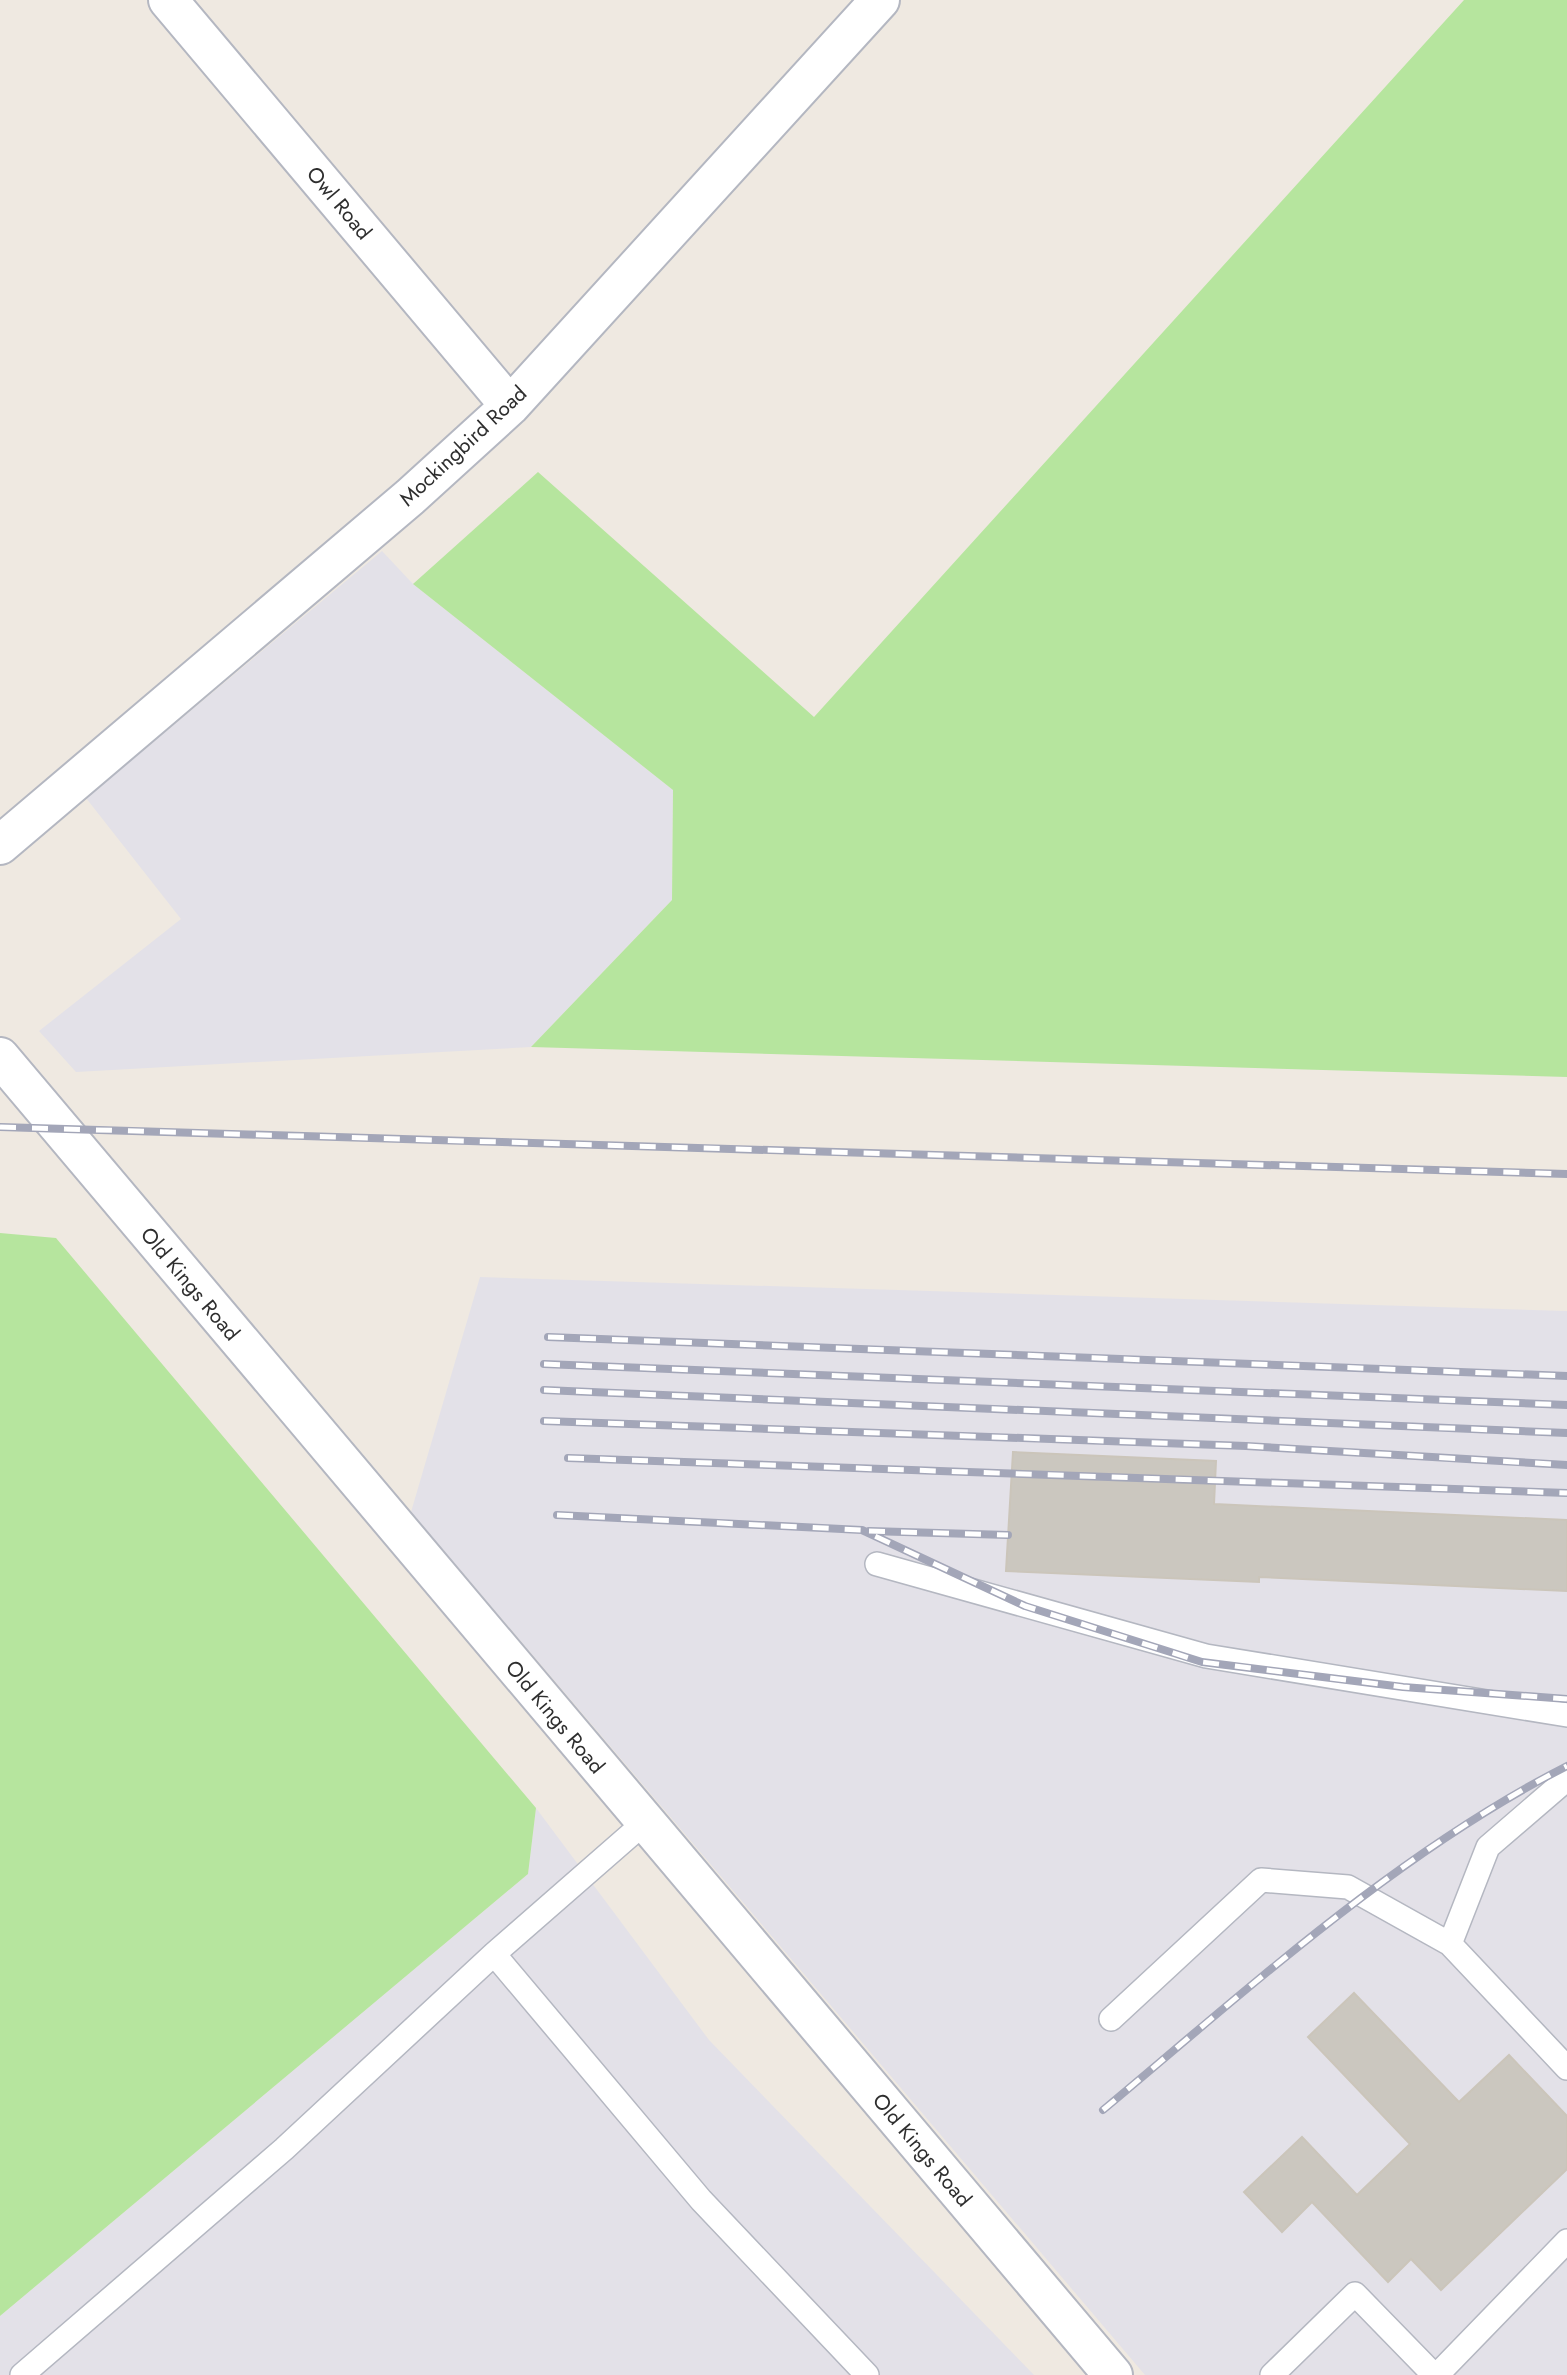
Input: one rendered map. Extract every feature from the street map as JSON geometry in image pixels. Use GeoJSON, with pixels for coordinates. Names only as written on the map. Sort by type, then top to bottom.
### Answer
{"type":"FeatureCollection","features":[{"type":"Feature","properties":{"kind":"street","name":"Owl Road"},"geometry":{"type":"LineString","coordinates":[[168,0],[510,406]]}},
{"type":"Feature","properties":{"kind":"street","name":"Mockingbird Road"},"geometry":{"type":"LineString","coordinates":[[0,845],[410,497],[510,406],[880,0]]}},
{"type":"Feature","properties":{"kind":"street","name":"Old Kings Road"},"geometry":{"type":"LineString","coordinates":[[0,1057],[1113,2375]]}},
{"type":"Feature","properties":{"kind":"lane"},"geometry":{"type":"LineString","coordinates":[[877,1564],[1206,1656],[1567,1715]]}},
{"type":"Feature","properties":{"kind":"lane"},"geometry":{"type":"LineString","coordinates":[[1450,1944],[1489,1847],[1567,1779]]}},
{"type":"Feature","properties":{"kind":"lane"},"geometry":{"type":"LineString","coordinates":[[22,2375],[284,2149],[494,1954],[645,1823]]}},
{"type":"Feature","properties":{"kind":"lane"},"geometry":{"type":"LineString","coordinates":[[1111,2019],[1261,1880],[1348,1887],[1450,1944],[1567,2068]]}},
{"type":"Feature","properties":{"kind":"lane"},"geometry":{"type":"LineString","coordinates":[[494,1954],[701,2200],[867,2375]]}},
{"type":"Feature","properties":{"kind":"lane"},"geometry":{"type":"LineString","coordinates":[[1272,2375],[1355,2294],[1436,2375],[1567,2241]]}},
{"type":"Feature","properties":{"kind":"shaded area"},"geometry":{"type":"Polygon","coordinates":[[[382,551],[413,584],[673,790],[672,900],[531,1047],[76,1072],[39,1031],[181,919],[86,798],[382,551]]]}},
{"type":"Feature","properties":{"kind":"shaded area"},"geometry":{"type":"Polygon","coordinates":[[[480,1277],[1567,1311],[1567,2375],[1145,2375],[411,1512],[480,1277]]]}},
{"type":"Feature","properties":{"kind":"shaded area"},"geometry":{"type":"Polygon","coordinates":[[[536,1808],[709,2040],[1034,2375],[0,2375],[0,2316],[528,1874],[536,1808]]]}},
{"type":"Feature","properties":{"kind":"green space"},"geometry":{"type":"Polygon","coordinates":[[[1464,0],[1567,0],[1567,1077],[531,1047],[672,900],[673,790],[413,584],[538,472],[814,717],[1464,0]]]}},
{"type":"Feature","properties":{"kind":"green space"},"geometry":{"type":"Polygon","coordinates":[[[0,1233],[56,1238],[536,1808],[528,1874],[0,2316],[0,1233]]]}},
{"type":"Feature","properties":{"kind":"building"},"geometry":{"type":"Polygon","coordinates":[[[1013,1452],[1216,1461],[1214,1504],[1567,1520],[1567,1591],[1259,1577],[1259,1582],[1006,1571],[1013,1452]]]}},
{"type":"Feature","properties":{"kind":"building"},"geometry":{"type":"Polygon","coordinates":[[[1354,1993],[1459,2102],[1509,2055],[1567,2116],[1567,2169],[1441,2290],[1411,2259],[1388,2282],[1312,2202],[1282,2232],[1244,2192],[1302,2137],[1357,2195],[1410,2144],[1308,2037],[1354,1993]]]}},
{"type":"Feature","properties":{"kind":"railway"},"geometry":{"type":"LineString","coordinates":[[0,1127],[1567,1174]]}},
{"type":"Feature","properties":{"kind":"railway"},"geometry":{"type":"LineString","coordinates":[[548,1337],[1567,1376]]}},
{"type":"Feature","properties":{"kind":"railway"},"geometry":{"type":"LineString","coordinates":[[544,1364],[1567,1405]]}},
{"type":"Feature","properties":{"kind":"railway"},"geometry":{"type":"LineString","coordinates":[[544,1390],[1567,1433]]}},
{"type":"Feature","properties":{"kind":"railway"},"geometry":{"type":"LineString","coordinates":[[544,1421],[1246,1446],[1567,1465]]}},
{"type":"Feature","properties":{"kind":"railway"},"geometry":{"type":"LineString","coordinates":[[568,1458],[1567,1493]]}},
{"type":"Feature","properties":{"kind":"railway"},"geometry":{"type":"LineString","coordinates":[[557,1515],[862,1530],[1025,1606],[1202,1662],[1403,1687],[1567,1699]]}},
{"type":"Feature","properties":{"kind":"railway"},"geometry":{"type":"LineString","coordinates":[[869,1531],[1008,1535]]}},
{"type":"Feature","properties":{"kind":"railway"},"geometry":{"type":"LineString","coordinates":[[1103,2110],[1269,1971],[1384,1881],[1504,1801],[1567,1766]]}}]}
